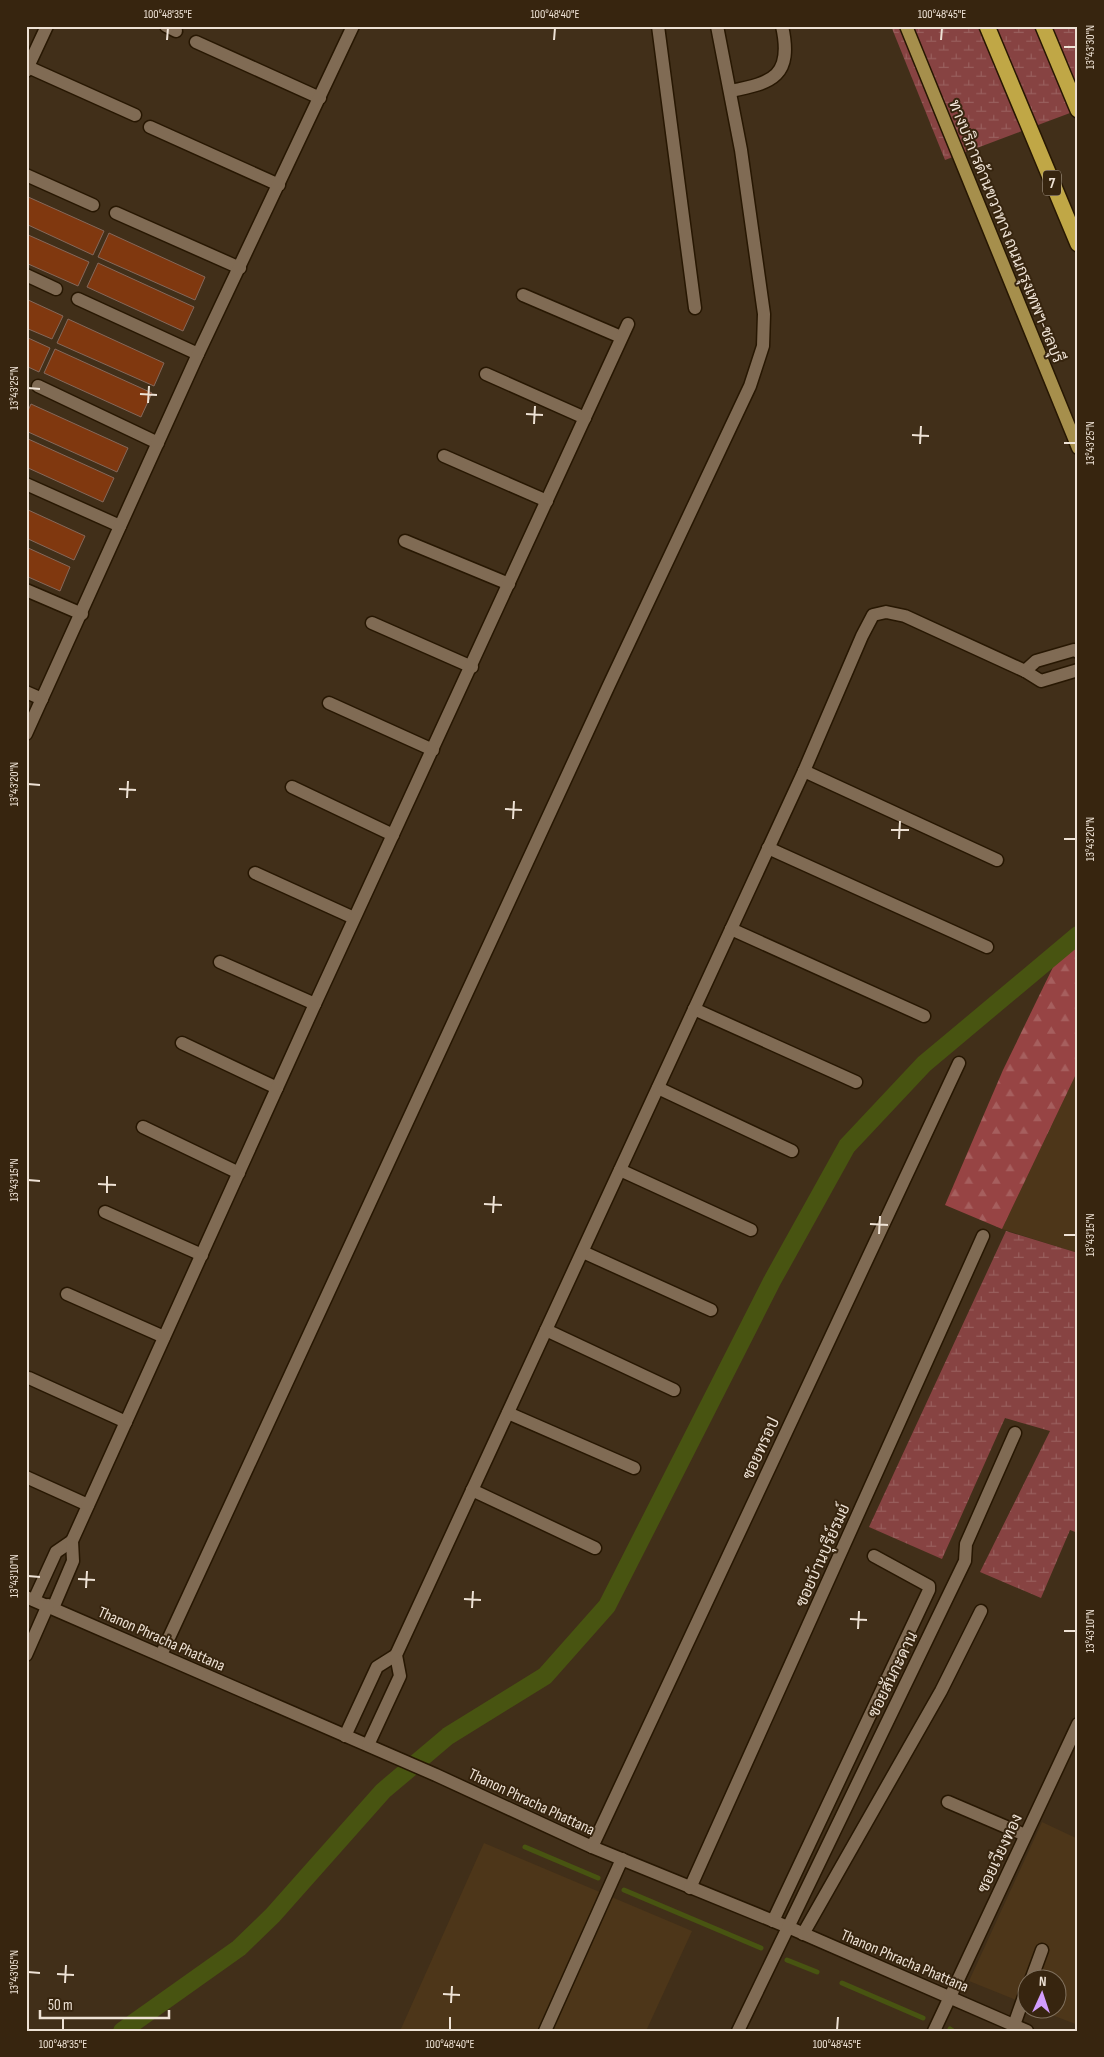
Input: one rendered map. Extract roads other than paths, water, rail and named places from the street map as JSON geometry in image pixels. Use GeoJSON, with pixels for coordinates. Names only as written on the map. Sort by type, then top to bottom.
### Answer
{"type":"FeatureCollection","features":[{"type":"Feature","properties":{"kind":"highway","name":"7"},"geometry":{"type":"LineString","coordinates":[[987,26],[1078,244]]}},
{"type":"Feature","properties":{"kind":"highway"},"geometry":{"type":"LineString","coordinates":[[1043,26],[1078,110]]}},
{"type":"Feature","properties":{"kind":"main road","name":"ทางบริการด้านขวาทาง ถนนกรุงเทพฯ-ชลบุรี"},"geometry":{"type":"LineString","coordinates":[[906,26],[1078,448]]}},
{"type":"Feature","properties":{"kind":"street"},"geometry":{"type":"LineString","coordinates":[[47,26],[27,69],[135,116]]}},
{"type":"Feature","properties":{"kind":"street"},"geometry":{"type":"LineString","coordinates":[[26,734],[82,614],[198,354],[280,185],[353,26]]}},
{"type":"Feature","properties":{"kind":"street"},"geometry":{"type":"LineString","coordinates":[[658,26],[695,308]]}},
{"type":"Feature","properties":{"kind":"street"},"geometry":{"type":"LineString","coordinates":[[161,1655],[605,694],[750,386],[763,346],[764,314],[757,255],[730,91],[717,26]]}},
{"type":"Feature","properties":{"kind":"street"},"geometry":{"type":"LineString","coordinates":[[730,91],[761,85],[774,78],[785,57],[782,26]]}},
{"type":"Feature","properties":{"kind":"street"},"geometry":{"type":"LineString","coordinates":[[196,42],[320,98]]}},
{"type":"Feature","properties":{"kind":"street"},"geometry":{"type":"LineString","coordinates":[[150,126],[280,185]]}},
{"type":"Feature","properties":{"kind":"street"},"geometry":{"type":"LineString","coordinates":[[26,175],[93,205]]}},
{"type":"Feature","properties":{"kind":"street"},"geometry":{"type":"LineString","coordinates":[[116,213],[240,268]]}},
{"type":"Feature","properties":{"kind":"street"},"geometry":{"type":"LineString","coordinates":[[26,275],[56,289]]}},
{"type":"Feature","properties":{"kind":"street"},"geometry":{"type":"LineString","coordinates":[[523,295],[621,337]]}},
{"type":"Feature","properties":{"kind":"street"},"geometry":{"type":"LineString","coordinates":[[78,300],[198,354]]}},
{"type":"Feature","properties":{"kind":"street"},"geometry":{"type":"LineString","coordinates":[[26,1655],[73,1560],[72,1541],[238,1173],[628,324]]}},
{"type":"Feature","properties":{"kind":"street"},"geometry":{"type":"LineString","coordinates":[[486,374],[585,418]]}},
{"type":"Feature","properties":{"kind":"street"},"geometry":{"type":"LineString","coordinates":[[38,386],[158,443]]}},
{"type":"Feature","properties":{"kind":"street"},"geometry":{"type":"LineString","coordinates":[[444,456],[547,501]]}},
{"type":"Feature","properties":{"kind":"street"},"geometry":{"type":"LineString","coordinates":[[26,484],[120,526]]}},
{"type":"Feature","properties":{"kind":"street"},"geometry":{"type":"LineString","coordinates":[[405,541],[509,584]]}},
{"type":"Feature","properties":{"kind":"street"},"geometry":{"type":"LineString","coordinates":[[26,590],[82,614]]}},
{"type":"Feature","properties":{"kind":"street"},"geometry":{"type":"LineString","coordinates":[[368,1745],[400,1676],[396,1655],[804,771],[862,636],[873,616],[886,612],[905,616],[1025,671],[1041,681],[1078,670]]}},
{"type":"Feature","properties":{"kind":"street"},"geometry":{"type":"LineString","coordinates":[[372,623],[472,667]]}},
{"type":"Feature","properties":{"kind":"street"},"geometry":{"type":"LineString","coordinates":[[1025,671],[1036,661],[1074,650],[1078,652]]}},
{"type":"Feature","properties":{"kind":"street"},"geometry":{"type":"LineString","coordinates":[[26,692],[42,699]]}},
{"type":"Feature","properties":{"kind":"street"},"geometry":{"type":"LineString","coordinates":[[329,703],[433,750]]}},
{"type":"Feature","properties":{"kind":"street"},"geometry":{"type":"LineString","coordinates":[[804,771],[997,860]]}},
{"type":"Feature","properties":{"kind":"street"},"geometry":{"type":"LineString","coordinates":[[292,787],[393,835]]}},
{"type":"Feature","properties":{"kind":"street"},"geometry":{"type":"LineString","coordinates":[[768,848],[987,947]]}},
{"type":"Feature","properties":{"kind":"street"},"geometry":{"type":"LineString","coordinates":[[255,873],[354,918]]}},
{"type":"Feature","properties":{"kind":"street"},"geometry":{"type":"LineString","coordinates":[[731,929],[924,1016]]}},
{"type":"Feature","properties":{"kind":"street"},"geometry":{"type":"LineString","coordinates":[[220,962],[315,1004]]}},
{"type":"Feature","properties":{"kind":"street"},"geometry":{"type":"LineString","coordinates":[[694,1009],[856,1082]]}},
{"type":"Feature","properties":{"kind":"street"},"geometry":{"type":"LineString","coordinates":[[182,1043],[277,1088]]}},
{"type":"Feature","properties":{"kind":"street","name":"ซอยทรอป"},"geometry":{"type":"LineString","coordinates":[[592,1847],[959,1063]]}},
{"type":"Feature","properties":{"kind":"street"},"geometry":{"type":"LineString","coordinates":[[658,1088],[792,1151]]}},
{"type":"Feature","properties":{"kind":"street"},"geometry":{"type":"LineString","coordinates":[[143,1126],[238,1173]]}},
{"type":"Feature","properties":{"kind":"street"},"geometry":{"type":"LineString","coordinates":[[620,1170],[751,1230]]}},
{"type":"Feature","properties":{"kind":"street"},"geometry":{"type":"LineString","coordinates":[[105,1212],[202,1254]]}},
{"type":"Feature","properties":{"kind":"street","name":"ซอยบ้านบุรีย์รมย์"},"geometry":{"type":"LineString","coordinates":[[690,1888],[983,1236]]}},
{"type":"Feature","properties":{"kind":"street"},"geometry":{"type":"LineString","coordinates":[[582,1252],[711,1310]]}},
{"type":"Feature","properties":{"kind":"street"},"geometry":{"type":"LineString","coordinates":[[67,1294],[164,1337]]}},
{"type":"Feature","properties":{"kind":"street"},"geometry":{"type":"LineString","coordinates":[[546,1330],[674,1390]]}},
{"type":"Feature","properties":{"kind":"street"},"geometry":{"type":"LineString","coordinates":[[29,1378],[126,1422]]}},
{"type":"Feature","properties":{"kind":"street"},"geometry":{"type":"LineString","coordinates":[[508,1412],[634,1468]]}},
{"type":"Feature","properties":{"kind":"street","name":"ซอยสันกะดาน"},"geometry":{"type":"LineString","coordinates":[[738,2031],[965,1561],[966,1544],[1015,1433]]}},
{"type":"Feature","properties":{"kind":"street"},"geometry":{"type":"LineString","coordinates":[[26,1477],[88,1505]]}},
{"type":"Feature","properties":{"kind":"street"},"geometry":{"type":"LineString","coordinates":[[472,1490],[595,1548]]}},
{"type":"Feature","properties":{"kind":"street"},"geometry":{"type":"LineString","coordinates":[[30,1598],[56,1552],[72,1541]]}},
{"type":"Feature","properties":{"kind":"street"},"geometry":{"type":"LineString","coordinates":[[773,1921],[929,1590],[929,1586],[874,1556]]}},
{"type":"Feature","properties":{"kind":"street","name":"Thanon Phracha Phattana"},"geometry":{"type":"LineString","coordinates":[[30,1598],[436,1774],[592,1847],[788,1927],[1027,2031]]}},
{"type":"Feature","properties":{"kind":"street"},"geometry":{"type":"LineString","coordinates":[[804,1934],[940,1691],[981,1611]]}},
{"type":"Feature","properties":{"kind":"street"},"geometry":{"type":"LineString","coordinates":[[345,1736],[376,1666],[396,1655]]}},
{"type":"Feature","properties":{"kind":"street","name":"ซอยเวียงทอง"},"geometry":{"type":"LineString","coordinates":[[934,2031],[1078,1724]]}},
{"type":"Feature","properties":{"kind":"street"},"geometry":{"type":"LineString","coordinates":[[948,1802],[1026,1835]]}},
{"type":"Feature","properties":{"kind":"street"},"geometry":{"type":"LineString","coordinates":[[545,2031],[622,1859]]}},
{"type":"Feature","properties":{"kind":"street"},"geometry":{"type":"LineString","coordinates":[[1035,1970],[1042,1950]]}},
{"type":"Feature","properties":{"kind":"street"},"geometry":{"type":"LineString","coordinates":[[1014,2025],[1016,2020]]}},
{"type":"Feature","properties":{"kind":"waterway"},"geometry":{"type":"LineString","coordinates":[[122,2031],[239,1948],[273,1915],[383,1791],[448,1736],[545,1676],[607,1606],[772,1281],[847,1146],[924,1064],[1078,935]]}},
{"type":"Feature","properties":{"kind":"waterway"},"geometry":{"type":"LineString","coordinates":[[525,1847],[598,1878]]}},
{"type":"Feature","properties":{"kind":"waterway"},"geometry":{"type":"LineString","coordinates":[[624,1890],[761,1948]]}},
{"type":"Feature","properties":{"kind":"waterway"},"geometry":{"type":"LineString","coordinates":[[787,1960],[817,1972]]}},
{"type":"Feature","properties":{"kind":"waterway"},"geometry":{"type":"LineString","coordinates":[[842,1983],[923,2018]]}}]}
